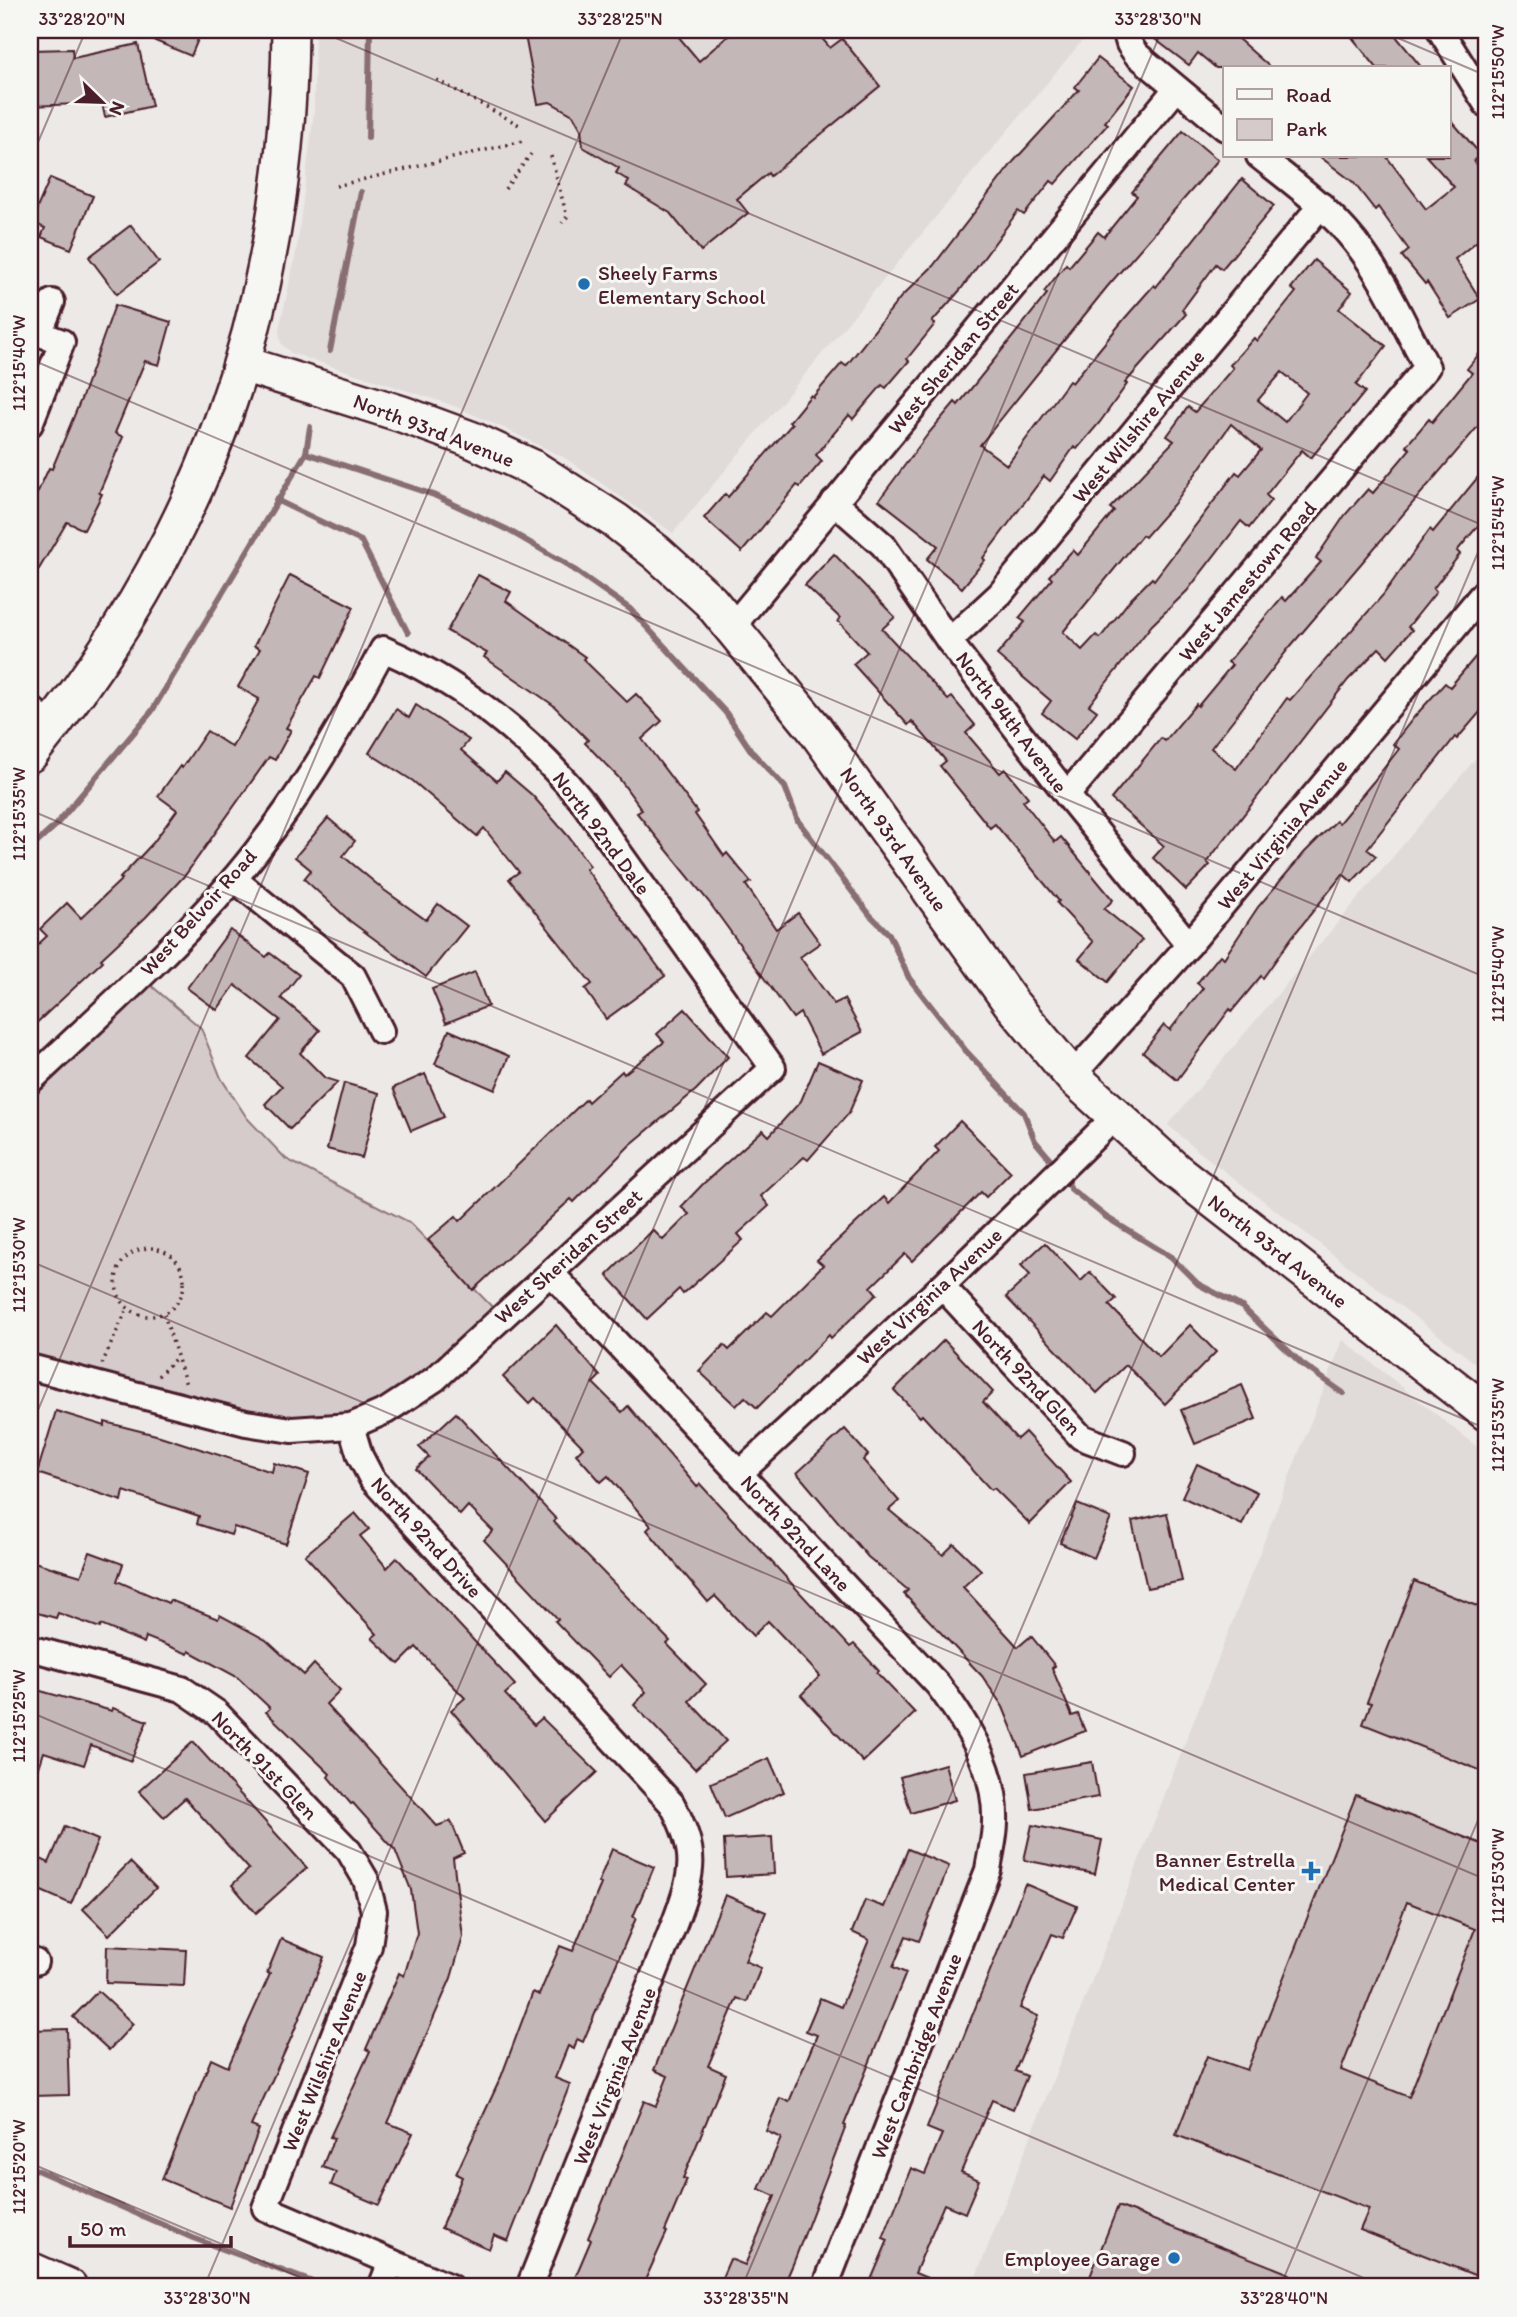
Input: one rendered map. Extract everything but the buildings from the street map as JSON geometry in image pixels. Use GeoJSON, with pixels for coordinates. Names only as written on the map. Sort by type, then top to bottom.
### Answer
{"type":"FeatureCollection","features":[{"type":"Feature","properties":{"kind":"street"},"geometry":{"type":"LineString","coordinates":[[30,754],[41,717],[122,628],[149,584],[194,492],[243,364],[263,288],[280,198],[286,139],[290,30]]}},
{"type":"Feature","properties":{"kind":"street"},"geometry":{"type":"LineString","coordinates":[[1440,30],[1487,105]]}},
{"type":"Feature","properties":{"kind":"street"},"geometry":{"type":"LineString","coordinates":[[1125,31],[1136,54],[1223,126]]}},
{"type":"Feature","properties":{"kind":"street","name":"West Sheridan Street"},"geometry":{"type":"LineString","coordinates":[[732,627],[1176,89]]}},
{"type":"Feature","properties":{"kind":"street"},"geometry":{"type":"LineString","coordinates":[[1262,158],[1321,205]]}},
{"type":"Feature","properties":{"kind":"street","name":"West Jamestown Road"},"geometry":{"type":"LineString","coordinates":[[1067,794],[1427,367],[1378,277],[1355,242],[1321,205]]}},
{"type":"Feature","properties":{"kind":"street","name":"West Wilshire Avenue"},"geometry":{"type":"LineString","coordinates":[[949,641],[1000,594],[1321,205]]}},
{"type":"Feature","properties":{"kind":"street"},"geometry":{"type":"LineString","coordinates":[[30,424],[52,302]]}},
{"type":"Feature","properties":{"kind":"street","name":"North 93rd Avenue"},"geometry":{"type":"LineString","coordinates":[[243,364],[402,414],[470,439],[533,468],[616,521],[657,553],[710,601],[814,728],[1011,1003],[1072,1076],[1175,1170],[1487,1413]]}},
{"type":"Feature","properties":{"kind":"street","name":"North 94th Avenue"},"geometry":{"type":"LineString","coordinates":[[834,502],[883,545],[949,641],[1067,794],[1189,945]]}},
{"type":"Feature","properties":{"kind":"street","name":"West Virginia Avenue"},"geometry":{"type":"LineString","coordinates":[[1072,1076],[1189,945],[1487,589]]}},
{"type":"Feature","properties":{"kind":"street","name":"West Belvoir Road"},"geometry":{"type":"LineString","coordinates":[[30,1081],[168,950],[234,879],[318,764],[383,649]]}},
{"type":"Feature","properties":{"kind":"street","name":"North 92nd Dale"},"geometry":{"type":"LineString","coordinates":[[383,649],[439,675],[485,706],[558,771],[773,1068]]}},
{"type":"Feature","properties":{"kind":"street"},"geometry":{"type":"LineString","coordinates":[[234,879],[353,976],[381,1031]]}},
{"type":"Feature","properties":{"kind":"street","name":"West Sheridan Street"},"geometry":{"type":"LineString","coordinates":[[351,1426],[386,1412],[416,1394],[773,1068]]}},
{"type":"Feature","properties":{"kind":"street","name":"West Virginia Avenue"},"geometry":{"type":"LineString","coordinates":[[740,1474],[942,1286],[1116,1116]]}},
{"type":"Feature","properties":{"kind":"street","name":"North 92nd Lane"},"geometry":{"type":"LineString","coordinates":[[551,1273],[938,1685],[978,1745],[989,1777],[995,1821]]}},
{"type":"Feature","properties":{"kind":"street","name":"North 92nd Glen"},"geometry":{"type":"LineString","coordinates":[[942,1286],[1081,1437],[1124,1452]]}},
{"type":"Feature","properties":{"kind":"street"},"geometry":{"type":"LineString","coordinates":[[30,1367],[268,1428],[323,1430],[351,1426]]}},
{"type":"Feature","properties":{"kind":"street","name":"North 92nd Drive"},"geometry":{"type":"LineString","coordinates":[[351,1426],[360,1456],[372,1479],[658,1786],[685,1830],[692,1863]]}},
{"type":"Feature","properties":{"kind":"street","name":"North 91st Glen"},"geometry":{"type":"LineString","coordinates":[[30,1648],[183,1689],[217,1713],[349,1851],[366,1880],[374,1911]]}},
{"type":"Feature","properties":{"kind":"street","name":"West Cambridge Avenue"},"geometry":{"type":"LineString","coordinates":[[825,2287],[979,1897],[988,1870],[995,1821]]}},
{"type":"Feature","properties":{"kind":"street","name":"West Virginia Avenue"},"geometry":{"type":"LineString","coordinates":[[529,2287],[675,1922],[692,1863]]}},
{"type":"Feature","properties":{"kind":"street","name":"West Wilshire Avenue"},"geometry":{"type":"LineString","coordinates":[[374,1911],[369,1946],[265,2208],[391,2262]]}},
{"type":"Feature","properties":{"kind":"street"},"geometry":{"type":"LineString","coordinates":[[381,2287],[391,2262],[450,2287]]}},
{"type":"Feature","properties":{"kind":"street"},"geometry":{"type":"LineString","coordinates":[[30,2270],[69,2287]]}},
{"type":"Feature","properties":{"kind":"path"},"geometry":{"type":"LineString","coordinates":[[437,80],[523,127]]}},
{"type":"Feature","properties":{"kind":"path"},"geometry":{"type":"LineString","coordinates":[[336,186],[523,141]]}},
{"type":"Feature","properties":{"kind":"path"},"geometry":{"type":"LineString","coordinates":[[505,189],[531,154]]}},
{"type":"Feature","properties":{"kind":"path"},"geometry":{"type":"LineString","coordinates":[[551,156],[567,217],[562,223]]}},
{"type":"Feature","properties":{"kind":"path"},"geometry":{"type":"LineString","coordinates":[[151,1248],[171,1255],[182,1271],[184,1282],[180,1299],[163,1314],[144,1317],[127,1309],[118,1296],[118,1269],[131,1253],[151,1248]]}},
{"type":"Feature","properties":{"kind":"path"},"geometry":{"type":"LineString","coordinates":[[102,1364],[127,1309]]}},
{"type":"Feature","properties":{"kind":"path"},"geometry":{"type":"LineString","coordinates":[[163,1314],[187,1387]]}},
{"type":"Feature","properties":{"kind":"path"},"geometry":{"type":"LineString","coordinates":[[156,1378],[176,1358]]}},
{"type":"Feature","properties":{"kind":"shaded area","name":"Sheely Farms Elementary School"},"geometry":{"type":"Polygon","coordinates":[[[315,30],[1091,30],[673,533],[565,458],[506,429],[452,405],[291,353],[281,343],[279,330],[297,249],[314,113],[315,30]]]}},
{"type":"Feature","properties":{"kind":"shaded area"},"geometry":{"type":"Polygon","coordinates":[[[1487,745],[1487,1372],[1168,1125],[1487,745]]]}},
{"type":"Feature","properties":{"kind":"shaded area","name":"Banner Estrella Medical Center"},"geometry":{"type":"Polygon","coordinates":[[[1343,1340],[1487,1455],[1487,2287],[972,2287],[1343,1340]]]}},
{"type":"Feature","properties":{"kind":"green space"},"geometry":{"type":"Polygon","coordinates":[[[140,976],[201,1028],[221,1078],[247,1118],[286,1159],[409,1222],[502,1317],[435,1379],[323,1430],[30,1367],[30,1081],[140,976]]]}},
{"type":"Feature","properties":{"kind":"waterway"},"geometry":{"type":"LineString","coordinates":[[368,138],[370,30]]}},
{"type":"Feature","properties":{"kind":"waterway"},"geometry":{"type":"LineString","coordinates":[[330,351],[361,192]]}},
{"type":"Feature","properties":{"kind":"waterway"},"geometry":{"type":"LineString","coordinates":[[30,849],[55,826],[152,711],[306,453],[310,427]]}},
{"type":"Feature","properties":{"kind":"waterway"},"geometry":{"type":"LineString","coordinates":[[306,453],[434,495],[508,530],[563,562],[630,609],[726,713],[752,752],[785,787],[798,821],[870,915],[889,934],[909,978],[966,1051],[1024,1113],[1035,1141],[1056,1166]]}},
{"type":"Feature","properties":{"kind":"waterway"},"geometry":{"type":"LineString","coordinates":[[276,500],[361,541],[408,633]]}},
{"type":"Feature","properties":{"kind":"waterway"},"geometry":{"type":"LineString","coordinates":[[1063,1174],[1071,1189],[1106,1217],[1171,1257],[1198,1284],[1242,1307],[1302,1364],[1343,1393]]}},
{"type":"Feature","properties":{"kind":"waterway"},"geometry":{"type":"LineString","coordinates":[[30,2167],[193,2238],[326,2287]]}},
{"type":"Feature","properties":{"kind":"place","name":"Sheely Farms Elementary School"},"geometry":{"type":"Point","coordinates":[584,284]}},
{"type":"Feature","properties":{"kind":"place","name":"Banner Estrella Medical Center"},"geometry":{"type":"Point","coordinates":[1311,1871]}},
{"type":"Feature","properties":{"kind":"place","name":"Employee Garage"},"geometry":{"type":"Point","coordinates":[1174,2258]}}]}
